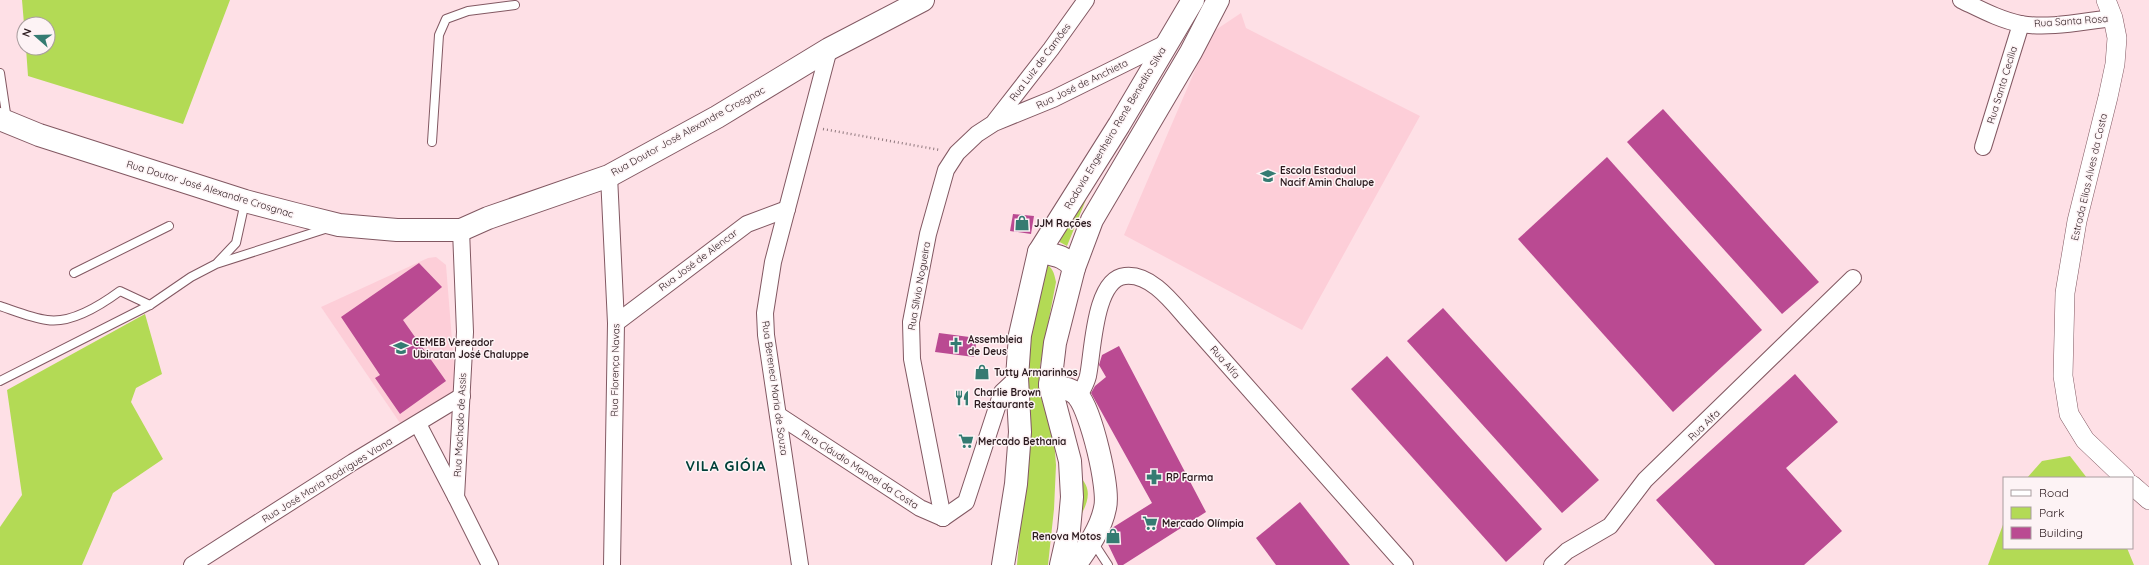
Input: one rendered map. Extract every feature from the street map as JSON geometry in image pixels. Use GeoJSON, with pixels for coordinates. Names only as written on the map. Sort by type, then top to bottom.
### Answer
{"type":"FeatureCollection","features":[{"type":"Feature","properties":{"kind":"main road","name":"Rua Doutor José Alexandre Crosgnac"},"geometry":{"type":"LineString","coordinates":[[4,120],[39,135],[245,201],[339,225],[397,230],[461,230],[488,218],[609,176],[717,117],[829,49],[923,0]]}},
{"type":"Feature","properties":{"kind":"main road","name":"Rodovia Engenheiro Renê Benedito Silva"},"geometry":{"type":"LineString","coordinates":[[1003,565],[1016,484],[1020,432],[1018,378],[1020,335],[1039,252],[1119,125],[1193,0]]}},
{"type":"Feature","properties":{"kind":"main road"},"geometry":{"type":"LineString","coordinates":[[1061,565],[1068,530],[1072,497],[1070,462],[1050,385],[1055,343],[1074,268],[1092,220],[1187,59],[1218,0]]}},
{"type":"Feature","properties":{"kind":"main road"},"geometry":{"type":"LineString","coordinates":[[1039,252],[1060,256],[1066,259],[1074,268]]}},
{"type":"Feature","properties":{"kind":"main road"},"geometry":{"type":"LineString","coordinates":[[1050,385],[1070,390],[1079,396],[1091,427],[1102,468],[1107,496],[1105,509],[1092,541],[1075,565]]}},
{"type":"Feature","properties":{"kind":"main road"},"geometry":{"type":"LineString","coordinates":[[1062,429],[1102,468]]}},
{"type":"Feature","properties":{"kind":"street","name":"Rua Luiz de Camões"},"geometry":{"type":"LineString","coordinates":[[994,123],[1051,49],[1086,0]]}},
{"type":"Feature","properties":{"kind":"street","name":"Rua Santa Rosa"},"geometry":{"type":"LineString","coordinates":[[1961,0],[1989,13],[2021,24],[2052,24],[2113,18]]}},
{"type":"Feature","properties":{"kind":"street","name":"Estrada Elias Alves da Costa"},"geometry":{"type":"LineString","coordinates":[[2106,0],[2113,18],[2117,38],[2115,64],[2077,221],[2065,293],[2063,376],[2069,414],[2085,440],[2124,477]]}},
{"type":"Feature","properties":{"kind":"street","name":"Rua Santa Cecília"},"geometry":{"type":"LineString","coordinates":[[1983,147],[2021,24]]}},
{"type":"Feature","properties":{"kind":"street","name":"Rua José de Anchieta"},"geometry":{"type":"LineString","coordinates":[[994,123],[1052,99],[1168,42]]}},
{"type":"Feature","properties":{"kind":"street","name":"Rua Bereneci Maria de Souza"},"geometry":{"type":"LineString","coordinates":[[800,565],[766,335],[765,313],[768,285],[829,49]]}},
{"type":"Feature","properties":{"kind":"street","name":"Rua Sílvio Nogueira"},"geometry":{"type":"LineString","coordinates":[[944,518],[912,359],[912,322],[928,234],[946,170],[957,153],[977,134],[994,123]]}},
{"type":"Feature","properties":{"kind":"street","name":"Rua Florença Navas"},"geometry":{"type":"LineString","coordinates":[[609,176],[616,323],[612,565]]}},
{"type":"Feature","properties":{"kind":"street","name":"Rua José de Alencar"},"geometry":{"type":"LineString","coordinates":[[616,323],[747,224],[787,209]]}},
{"type":"Feature","properties":{"kind":"street","name":"Rua Machado de Assis"},"geometry":{"type":"LineString","coordinates":[[461,230],[465,332],[456,497],[490,565]]}},
{"type":"Feature","properties":{"kind":"street","name":"Rua Alfa"},"geometry":{"type":"LineString","coordinates":[[1079,396],[1088,376],[1102,298],[1109,284],[1118,276],[1129,275],[1151,283],[1188,320],[1405,565]]}},
{"type":"Feature","properties":{"kind":"street","name":"Rua Alfa"},"geometry":{"type":"LineString","coordinates":[[1552,565],[1567,551],[1610,526],[1645,480],[1853,278]]}},
{"type":"Feature","properties":{"kind":"street"},"geometry":{"type":"LineString","coordinates":[[944,518],[966,502],[1002,392],[1018,378]]}},
{"type":"Feature","properties":{"kind":"street","name":"Rua José Maria Rodrigues Viana"},"geometry":{"type":"LineString","coordinates":[[192,565],[354,462],[462,396]]}},
{"type":"Feature","properties":{"kind":"street","name":"Rua Cláudio Manoel da Costa"},"geometry":{"type":"LineString","coordinates":[[778,415],[920,508],[944,518]]}},
{"type":"Feature","properties":{"kind":"street"},"geometry":{"type":"LineString","coordinates":[[418,424],[456,497]]}},
{"type":"Feature","properties":{"kind":"street"},"geometry":{"type":"LineString","coordinates":[[2133,486],[2149,500]]}},
{"type":"Feature","properties":{"kind":"lane"},"geometry":{"type":"LineString","coordinates":[[432,142],[439,35],[446,19],[468,11],[515,5]]}},
{"type":"Feature","properties":{"kind":"lane"},"geometry":{"type":"LineString","coordinates":[[0,73],[4,120]]}},
{"type":"Feature","properties":{"kind":"lane"},"geometry":{"type":"LineString","coordinates":[[216,264],[236,243],[245,201]]}},
{"type":"Feature","properties":{"kind":"lane"},"geometry":{"type":"LineString","coordinates":[[0,381],[150,305],[191,277],[216,264],[295,237],[339,225]]}},
{"type":"Feature","properties":{"kind":"lane"},"geometry":{"type":"LineString","coordinates":[[74,273],[169,226]]}},
{"type":"Feature","properties":{"kind":"lane"},"geometry":{"type":"LineString","coordinates":[[0,306],[48,320],[72,317],[108,300],[120,292],[150,305]]}},
{"type":"Feature","properties":{"kind":"lane"},"geometry":{"type":"LineString","coordinates":[[1092,541],[1108,565]]}},
{"type":"Feature","properties":{"kind":"path"},"geometry":{"type":"LineString","coordinates":[[808,126],[957,153]]}},
{"type":"Feature","properties":{"kind":"shaded area","name":"Escola Estadual Nacif Amin Chalupe"},"geometry":{"type":"Polygon","coordinates":[[[1241,13],[1246,28],[1420,116],[1302,330],[1124,235],[1211,33],[1241,13]]]}},
{"type":"Feature","properties":{"kind":"shaded area","name":"CEMEB Vereador Ubiratan José Chaluppe"},"geometry":{"type":"Polygon","coordinates":[[[436,257],[446,265],[456,390],[400,423],[321,307],[428,258],[436,257]]]}},
{"type":"Feature","properties":{"kind":"green space"},"geometry":{"type":"Polygon","coordinates":[[[22,0],[230,0],[183,124],[28,76],[27,56],[56,56],[56,16],[23,16],[22,0]]]}},
{"type":"Feature","properties":{"kind":"green space"},"geometry":{"type":"Polygon","coordinates":[[[1094,180],[1067,246],[1056,240],[1094,180]]]}},
{"type":"Feature","properties":{"kind":"green space"},"geometry":{"type":"Polygon","coordinates":[[[1044,263],[1051,268],[1056,282],[1040,366],[1042,400],[1054,439],[1056,465],[1054,509],[1048,565],[1017,565],[1029,423],[1026,328],[1044,263]]]}},
{"type":"Feature","properties":{"kind":"green space"},"geometry":{"type":"Polygon","coordinates":[[[145,314],[162,374],[136,388],[131,402],[163,459],[113,493],[82,565],[0,565],[0,527],[22,495],[7,390],[145,314]]]}},
{"type":"Feature","properties":{"kind":"green space"},"geometry":{"type":"Polygon","coordinates":[[[2070,456],[2086,477],[2028,477],[2042,461],[2070,456]]]}},
{"type":"Feature","properties":{"kind":"green space"},"geometry":{"type":"Polygon","coordinates":[[[1079,476],[1084,481],[1088,492],[1088,497],[1079,519],[1079,476]]]}},
{"type":"Feature","properties":{"kind":"green space"},"geometry":{"type":"Polygon","coordinates":[[[2003,525],[2003,549],[2127,549],[2134,565],[1988,565],[2003,525]]]}},
{"type":"Feature","properties":{"kind":"building"},"geometry":{"type":"Polygon","coordinates":[[[1663,109],[1819,282],[1782,314],[1627,142],[1663,109]]]}},
{"type":"Feature","properties":{"kind":"building"},"geometry":{"type":"Polygon","coordinates":[[[1607,157],[1762,330],[1673,412],[1518,239],[1607,157]]]}},
{"type":"Feature","properties":{"kind":"building","name":"JJM Rações"},"geometry":{"type":"Polygon","coordinates":[[[1013,214],[1034,216],[1031,234],[1010,231],[1013,214]]]}},
{"type":"Feature","properties":{"kind":"building"},"geometry":{"type":"Polygon","coordinates":[[[419,263],[442,287],[403,320],[446,381],[400,414],[375,378],[380,375],[341,317],[419,263]]]}},
{"type":"Feature","properties":{"kind":"building"},"geometry":{"type":"Polygon","coordinates":[[[1443,308],[1599,480],[1562,513],[1407,341],[1443,308]]]}},
{"type":"Feature","properties":{"kind":"building","name":"Assembleia de Deus"},"geometry":{"type":"Polygon","coordinates":[[[939,333],[977,338],[974,357],[935,352],[939,333]]]}},
{"type":"Feature","properties":{"kind":"building"},"geometry":{"type":"Polygon","coordinates":[[[1119,346],[1206,512],[1123,565],[1118,565],[1106,540],[1112,528],[1152,503],[1091,393],[1095,386],[1106,377],[1099,365],[1102,355],[1119,346]]]}},
{"type":"Feature","properties":{"kind":"building"},"geometry":{"type":"Polygon","coordinates":[[[1387,356],[1542,529],[1506,562],[1351,389],[1387,356]]]}},
{"type":"Feature","properties":{"kind":"building"},"geometry":{"type":"Polygon","coordinates":[[[1795,374],[1838,422],[1786,468],[1842,531],[1804,565],[1715,565],[1656,500],[1795,374]]]}},
{"type":"Feature","properties":{"kind":"building"},"geometry":{"type":"Polygon","coordinates":[[[1300,502],[1350,565],[1276,565],[1256,538],[1300,502]]]}},
{"type":"Feature","properties":{"kind":"place","name":"Escola Estadual Nacif Amin Chalupe"},"geometry":{"type":"Point","coordinates":[1268,176]}},
{"type":"Feature","properties":{"kind":"place","name":"JJM Rações"},"geometry":{"type":"Point","coordinates":[1022,223]}},
{"type":"Feature","properties":{"kind":"place","name":"Assembleia de Deus"},"geometry":{"type":"Point","coordinates":[956,345]}},
{"type":"Feature","properties":{"kind":"place","name":"CEMEB Vereador Ubiratan José Chaluppe"},"geometry":{"type":"Point","coordinates":[401,348]}},
{"type":"Feature","properties":{"kind":"place","name":"Tutty Armarinhos"},"geometry":{"type":"Point","coordinates":[982,372]}},
{"type":"Feature","properties":{"kind":"place","name":"Charlie Brown Restaurante"},"geometry":{"type":"Point","coordinates":[962,398]}},
{"type":"Feature","properties":{"kind":"place","name":"Mercado Bethania"},"geometry":{"type":"Point","coordinates":[966,441]}},
{"type":"Feature","properties":{"kind":"place","name":"RP Farma"},"geometry":{"type":"Point","coordinates":[1154,477]}},
{"type":"Feature","properties":{"kind":"place","name":"Mercado Olímpia"},"geometry":{"type":"Point","coordinates":[1150,523]}},
{"type":"Feature","properties":{"kind":"place","name":"Renova Motos"},"geometry":{"type":"Point","coordinates":[1113,536]}},
{"type":"Feature","properties":{"kind":"district","name":"VILA GIÓIA"},"geometry":{"type":"Point","coordinates":[726,466]}}]}
